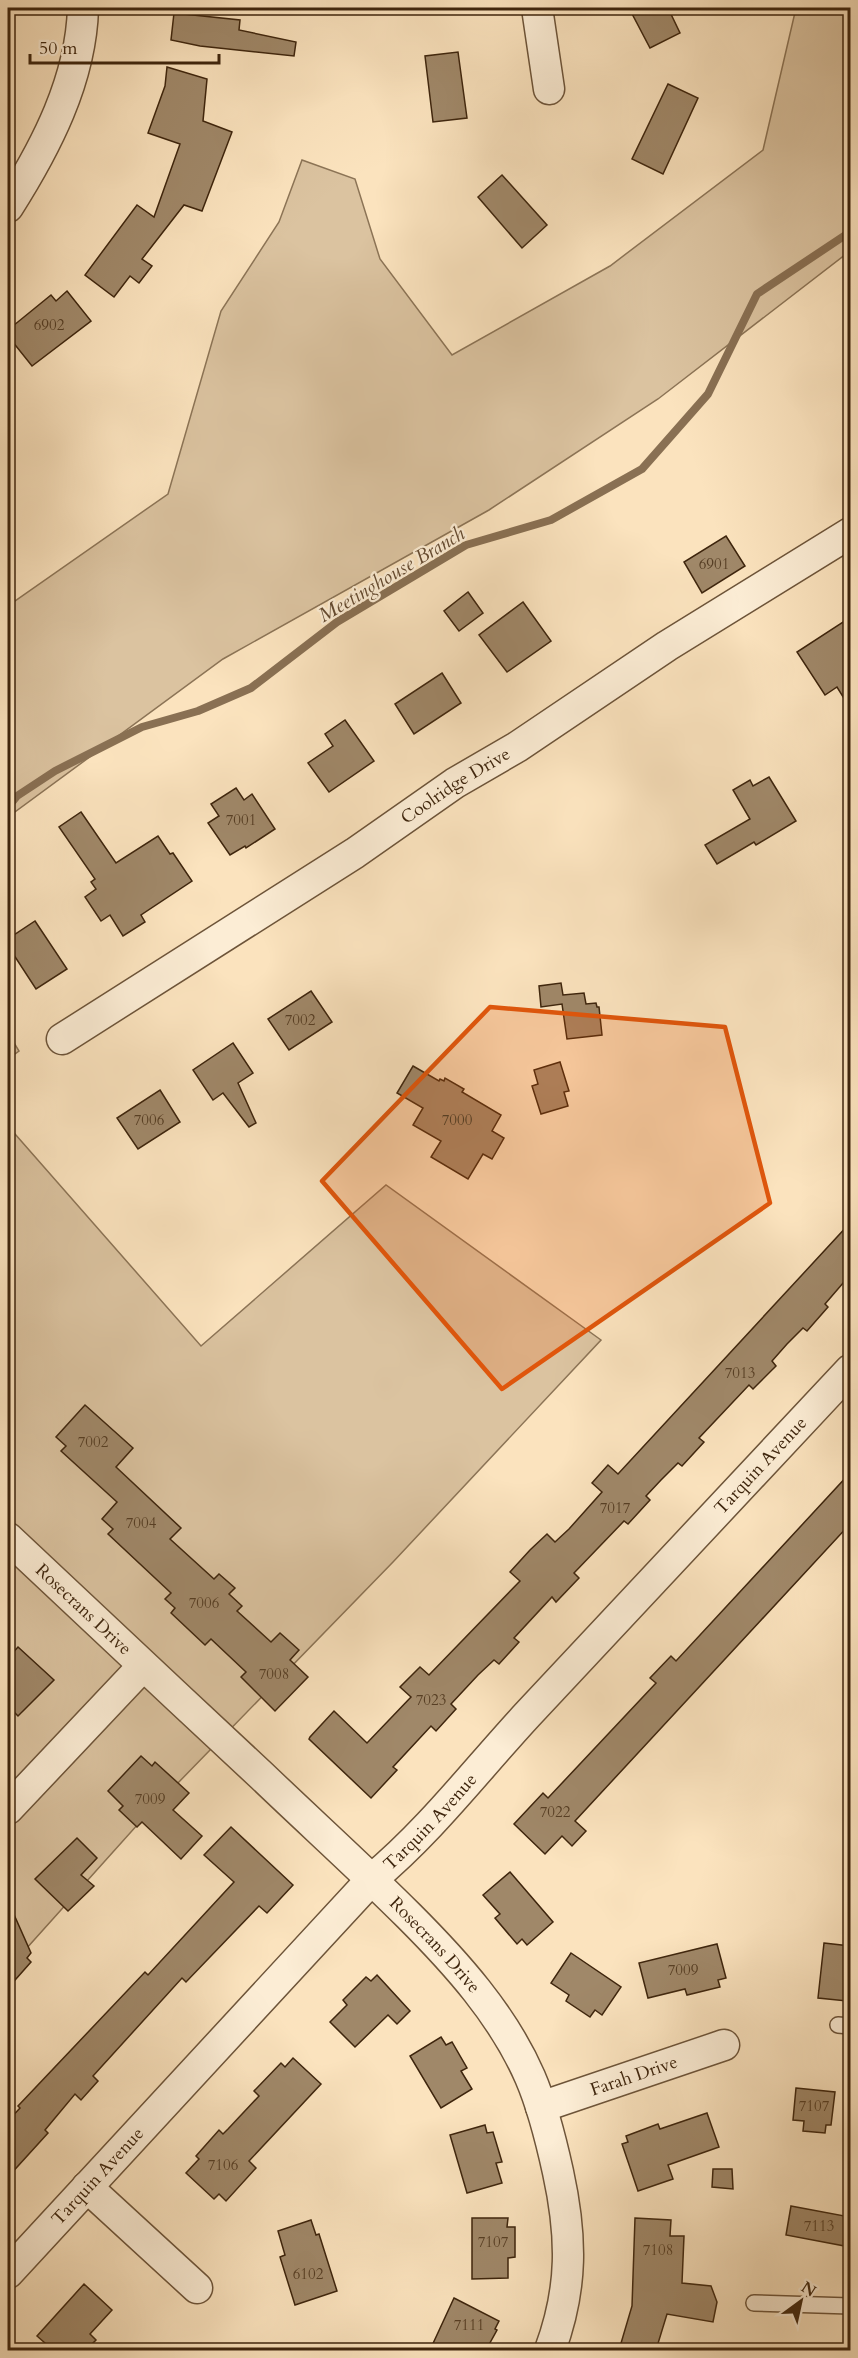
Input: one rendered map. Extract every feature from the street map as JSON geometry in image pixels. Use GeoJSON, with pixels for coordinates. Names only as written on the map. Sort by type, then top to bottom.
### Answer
{"type":"FeatureCollection","features":[{"type":"Feature","properties":{"kind":"street"},"geometry":{"type":"LineString","coordinates":[[8,207],[56,120],[75,70],[81,41],[83,8]]}},
{"type":"Feature","properties":{"kind":"street"},"geometry":{"type":"LineString","coordinates":[[537,8],[549,89]]}},
{"type":"Feature","properties":{"kind":"street","name":"Coolridge Drive"},"geometry":{"type":"LineString","coordinates":[[62,1038],[355,853],[455,783],[517,747],[667,646],[850,533]]}},
{"type":"Feature","properties":{"kind":"street","name":"Tarquin Avenue"},"geometry":{"type":"LineString","coordinates":[[8,2273],[372,1879],[440,1812],[504,1740],[850,1370]]}},
{"type":"Feature","properties":{"kind":"street","name":"Rosecrans Drive"},"geometry":{"type":"LineString","coordinates":[[8,1538],[372,1879],[445,1952],[482,1998],[530,2076],[541,2107],[567,2216],[569,2250],[566,2296],[561,2320],[550,2350]]}},
{"type":"Feature","properties":{"kind":"street"},"geometry":{"type":"LineString","coordinates":[[8,1809],[143,1666]]}},
{"type":"Feature","properties":{"kind":"street","name":"Farah Drive"},"geometry":{"type":"LineString","coordinates":[[541,2107],[724,2045]]}},
{"type":"Feature","properties":{"kind":"street"},"geometry":{"type":"LineString","coordinates":[[87,2187],[197,2288]]}},
{"type":"Feature","properties":{"kind":"lane"},"geometry":{"type":"LineString","coordinates":[[754,2303],[850,2306]]}},
{"type":"Feature","properties":{"kind":"highlighted area"},"geometry":{"type":"Polygon","coordinates":[[[490,1007],[725,1027],[770,1203],[502,1389],[322,1181],[490,1007]]]}},
{"type":"Feature","properties":{"kind":"shaded area"},"geometry":{"type":"Polygon","coordinates":[[[796,8],[850,8],[850,251],[658,399],[489,510],[223,659],[8,817],[8,606],[168,494],[221,311],[279,222],[302,160],[355,179],[380,259],[452,355],[610,266],[763,150],[796,8]]]}},
{"type":"Feature","properties":{"kind":"shaded area"},"geometry":{"type":"Polygon","coordinates":[[[8,1033],[19,1051],[8,1059],[8,1033]]]}},
{"type":"Feature","properties":{"kind":"shaded area"},"geometry":{"type":"Polygon","coordinates":[[[8,1126],[201,1346],[386,1185],[601,1340],[393,1562],[139,1823],[8,1969],[8,1126]]]}},
{"type":"Feature","properties":{"kind":"building"},"geometry":{"type":"Polygon","coordinates":[[[629,8],[668,8],[680,33],[650,48],[629,8]]]}},
{"type":"Feature","properties":{"kind":"building"},"geometry":{"type":"Polygon","coordinates":[[[174,13],[240,20],[239,30],[296,42],[294,56],[200,46],[171,40],[174,13]]]}},
{"type":"Feature","properties":{"kind":"building"},"geometry":{"type":"Polygon","coordinates":[[[458,52],[467,118],[433,122],[425,56],[458,52]]]}},
{"type":"Feature","properties":{"kind":"building"},"geometry":{"type":"Polygon","coordinates":[[[167,67],[207,79],[203,121],[232,132],[202,211],[184,205],[142,259],[152,266],[139,283],[130,276],[114,297],[85,275],[137,205],[154,217],[180,144],[148,133],[165,86],[167,67]]]}},
{"type":"Feature","properties":{"kind":"building"},"geometry":{"type":"Polygon","coordinates":[[[668,84],[698,98],[663,174],[632,159],[668,84]]]}},
{"type":"Feature","properties":{"kind":"building"},"geometry":{"type":"Polygon","coordinates":[[[502,175],[547,225],[522,248],[478,197],[502,175]]]}},
{"type":"Feature","properties":{"kind":"building"},"geometry":{"type":"Polygon","coordinates":[[[67,291],[91,321],[32,366],[8,336],[8,330],[51,295],[56,301],[67,291]]]}},
{"type":"Feature","properties":{"kind":"building"},"geometry":{"type":"Polygon","coordinates":[[[726,536],[745,566],[702,593],[684,562],[726,536]]]}},
{"type":"Feature","properties":{"kind":"building"},"geometry":{"type":"Polygon","coordinates":[[[468,592],[483,613],[459,631],[444,611],[468,592]]]}},
{"type":"Feature","properties":{"kind":"building"},"geometry":{"type":"Polygon","coordinates":[[[523,602],[551,641],[507,672],[479,635],[523,602]]]}},
{"type":"Feature","properties":{"kind":"building"},"geometry":{"type":"Polygon","coordinates":[[[850,620],[850,708],[837,687],[825,695],[797,652],[843,622],[844,624],[850,620]]]}},
{"type":"Feature","properties":{"kind":"building"},"geometry":{"type":"Polygon","coordinates":[[[442,673],[461,703],[414,734],[395,704],[442,673]]]}},
{"type":"Feature","properties":{"kind":"building"},"geometry":{"type":"Polygon","coordinates":[[[345,720],[374,761],[329,792],[308,763],[333,746],[325,734],[345,720]]]}},
{"type":"Feature","properties":{"kind":"building"},"geometry":{"type":"Polygon","coordinates":[[[769,777],[796,821],[756,845],[754,842],[717,864],[705,845],[750,819],[733,790],[750,780],[753,786],[769,777]]]}},
{"type":"Feature","properties":{"kind":"building"},"geometry":{"type":"Polygon","coordinates":[[[236,788],[244,800],[252,794],[275,829],[246,848],[245,846],[230,855],[208,823],[219,816],[211,804],[236,788]]]}},
{"type":"Feature","properties":{"kind":"building"},"geometry":{"type":"Polygon","coordinates":[[[81,812],[116,863],[158,836],[192,881],[141,915],[145,922],[123,936],[110,915],[101,921],[85,897],[96,889],[91,882],[95,879],[59,827],[81,812]]]}},
{"type":"Feature","properties":{"kind":"building"},"geometry":{"type":"Polygon","coordinates":[[[35,921],[67,969],[36,989],[8,946],[8,939],[35,921]]]}},
{"type":"Feature","properties":{"kind":"building"},"geometry":{"type":"Polygon","coordinates":[[[561,983],[563,995],[584,993],[586,1004],[596,1003],[599,1007],[602,1035],[567,1039],[562,1004],[541,1007],[539,986],[561,983]]]}},
{"type":"Feature","properties":{"kind":"building"},"geometry":{"type":"Polygon","coordinates":[[[311,991],[332,1022],[289,1050],[268,1019],[311,991]]]}},
{"type":"Feature","properties":{"kind":"building"},"geometry":{"type":"Polygon","coordinates":[[[233,1043],[253,1073],[238,1083],[256,1123],[249,1127],[223,1093],[213,1100],[193,1070],[233,1043]]]}},
{"type":"Feature","properties":{"kind":"building"},"geometry":{"type":"Polygon","coordinates":[[[560,1062],[569,1091],[564,1092],[568,1106],[541,1114],[532,1086],[538,1084],[534,1070],[560,1062]]]}},
{"type":"Feature","properties":{"kind":"building"},"geometry":{"type":"Polygon","coordinates":[[[413,1066],[439,1081],[440,1079],[444,1081],[445,1078],[464,1089],[462,1092],[501,1115],[492,1131],[504,1138],[492,1159],[483,1154],[468,1179],[431,1157],[441,1141],[413,1125],[423,1108],[397,1093],[413,1066]]]}},
{"type":"Feature","properties":{"kind":"building"},"geometry":{"type":"Polygon","coordinates":[[[160,1090],[180,1122],[138,1149],[117,1118],[160,1090]]]}},
{"type":"Feature","properties":{"kind":"building"},"geometry":{"type":"Polygon","coordinates":[[[850,1223],[850,1275],[825,1304],[828,1307],[807,1331],[803,1328],[772,1361],[776,1366],[753,1389],[749,1385],[699,1438],[704,1442],[682,1466],[678,1463],[646,1496],[650,1500],[628,1524],[624,1521],[574,1573],[579,1578],[556,1602],[552,1597],[514,1638],[519,1642],[499,1664],[494,1660],[451,1704],[456,1709],[436,1731],[431,1726],[393,1767],[397,1770],[371,1798],[309,1739],[310,1737],[334,1711],[367,1743],[411,1697],[400,1687],[420,1667],[429,1675],[520,1581],[510,1572],[530,1550],[547,1534],[555,1542],[602,1492],[592,1483],[608,1465],[618,1474],[850,1223]]]}},
{"type":"Feature","properties":{"kind":"building"},"geometry":{"type":"Polygon","coordinates":[[[85,1405],[133,1448],[116,1467],[181,1528],[170,1539],[214,1579],[219,1574],[235,1588],[229,1594],[242,1606],[237,1611],[271,1642],[280,1633],[299,1650],[290,1660],[308,1677],[275,1711],[241,1677],[246,1672],[211,1639],[205,1645],[171,1613],[175,1608],[165,1599],[171,1593],[108,1534],[113,1529],[102,1519],[117,1502],[61,1451],[66,1446],[56,1437],[85,1405]]]}},
{"type":"Feature","properties":{"kind":"building"},"geometry":{"type":"Polygon","coordinates":[[[850,1473],[850,1524],[575,1821],[586,1831],[572,1846],[562,1836],[545,1854],[514,1824],[543,1793],[548,1798],[656,1683],[650,1678],[671,1656],[676,1661],[850,1473]]]}},
{"type":"Feature","properties":{"kind":"building"},"geometry":{"type":"Polygon","coordinates":[[[18,1647],[54,1680],[18,1716],[8,1706],[8,1658],[18,1647]]]}},
{"type":"Feature","properties":{"kind":"building"},"geometry":{"type":"Polygon","coordinates":[[[141,1756],[152,1766],[155,1762],[189,1793],[173,1810],[202,1836],[181,1859],[142,1822],[137,1827],[119,1810],[123,1806],[108,1791],[141,1756]]]}},
{"type":"Feature","properties":{"kind":"building"},"geometry":{"type":"Polygon","coordinates":[[[231,1827],[293,1885],[267,1913],[259,1906],[186,1982],[182,1978],[93,2076],[98,2081],[81,2100],[75,2094],[45,2130],[48,2133],[8,2177],[8,2121],[20,2108],[18,2106],[145,1972],[148,1975],[234,1882],[204,1855],[231,1827]]]}},
{"type":"Feature","properties":{"kind":"building"},"geometry":{"type":"Polygon","coordinates":[[[77,1838],[97,1858],[81,1875],[94,1886],[68,1911],[35,1879],[77,1838]]]}},
{"type":"Feature","properties":{"kind":"building"},"geometry":{"type":"Polygon","coordinates":[[[510,1872],[553,1922],[527,1945],[522,1939],[517,1944],[495,1918],[500,1914],[483,1895],[510,1872]]]}},
{"type":"Feature","properties":{"kind":"building"},"geometry":{"type":"Polygon","coordinates":[[[8,1901],[31,1953],[27,1958],[31,1962],[8,1988],[8,1901]]]}},
{"type":"Feature","properties":{"kind":"building"},"geometry":{"type":"Polygon","coordinates":[[[824,1943],[850,1946],[847,2001],[818,1998],[824,1943]]]}},
{"type":"Feature","properties":{"kind":"building"},"geometry":{"type":"Polygon","coordinates":[[[717,1944],[726,1978],[718,1980],[720,1987],[687,1995],[685,1989],[648,1998],[639,1963],[717,1944]]]}},
{"type":"Feature","properties":{"kind":"building"},"geometry":{"type":"Polygon","coordinates":[[[571,1953],[621,1987],[602,2015],[595,2010],[590,2017],[566,2001],[569,1995],[551,1983],[571,1953]]]}},
{"type":"Feature","properties":{"kind":"building"},"geometry":{"type":"Polygon","coordinates":[[[377,1975],[410,2011],[397,2024],[388,2015],[355,2047],[330,2022],[347,2005],[343,2000],[366,1977],[371,1981],[377,1975]]]}},
{"type":"Feature","properties":{"kind":"building"},"geometry":{"type":"Polygon","coordinates":[[[441,2037],[446,2045],[452,2042],[467,2068],[461,2071],[472,2089],[441,2108],[410,2056],[441,2037]]]}},
{"type":"Feature","properties":{"kind":"building"},"geometry":{"type":"Polygon","coordinates":[[[293,2058],[321,2084],[249,2161],[256,2168],[226,2201],[219,2194],[214,2199],[186,2173],[199,2159],[196,2156],[219,2130],[223,2134],[259,2096],[254,2091],[281,2063],[285,2067],[293,2058]]]}},
{"type":"Feature","properties":{"kind":"building"},"geometry":{"type":"Polygon","coordinates":[[[796,2088],[835,2092],[831,2125],[826,2125],[825,2133],[803,2131],[804,2121],[793,2120],[796,2088]]]}},
{"type":"Feature","properties":{"kind":"building"},"geometry":{"type":"Polygon","coordinates":[[[707,2113],[719,2147],[668,2165],[673,2179],[638,2191],[622,2144],[628,2142],[626,2136],[658,2124],[660,2129],[707,2113]]]}},
{"type":"Feature","properties":{"kind":"building"},"geometry":{"type":"Polygon","coordinates":[[[485,2125],[487,2133],[493,2132],[502,2162],[496,2163],[502,2183],[467,2193],[450,2135],[485,2125]]]}},
{"type":"Feature","properties":{"kind":"building"},"geometry":{"type":"Polygon","coordinates":[[[713,2169],[732,2169],[733,2189],[712,2187],[713,2169]]]}},
{"type":"Feature","properties":{"kind":"building"},"geometry":{"type":"Polygon","coordinates":[[[791,2206],[850,2217],[850,2247],[786,2235],[791,2206]]]}},
{"type":"Feature","properties":{"kind":"building"},"geometry":{"type":"Polygon","coordinates":[[[472,2218],[508,2218],[507,2227],[515,2227],[515,2257],[508,2258],[508,2278],[472,2279],[472,2218]]]}},
{"type":"Feature","properties":{"kind":"building"},"geometry":{"type":"Polygon","coordinates":[[[635,2218],[671,2220],[670,2236],[684,2236],[682,2283],[711,2286],[717,2302],[713,2322],[667,2314],[656,2350],[619,2350],[632,2306],[635,2218]]]}},
{"type":"Feature","properties":{"kind":"building"},"geometry":{"type":"Polygon","coordinates":[[[311,2220],[316,2235],[319,2234],[337,2291],[295,2305],[280,2257],[285,2255],[278,2231],[311,2220]]]}},
{"type":"Feature","properties":{"kind":"building"},"geometry":{"type":"Polygon","coordinates":[[[84,2284],[112,2310],[90,2334],[96,2340],[86,2350],[53,2350],[37,2336],[84,2284]]]}},
{"type":"Feature","properties":{"kind":"building"},"geometry":{"type":"Polygon","coordinates":[[[454,2298],[499,2321],[495,2329],[497,2330],[486,2350],[430,2350],[454,2298]]]}},
{"type":"Feature","properties":{"kind":"waterway","name":"Meetinghouse Branch"},"geometry":{"type":"LineString","coordinates":[[8,807],[17,796],[55,771],[142,727],[198,711],[251,688],[337,622],[466,545],[551,520],[642,469],[708,394],[757,294],[850,232]]}}]}
